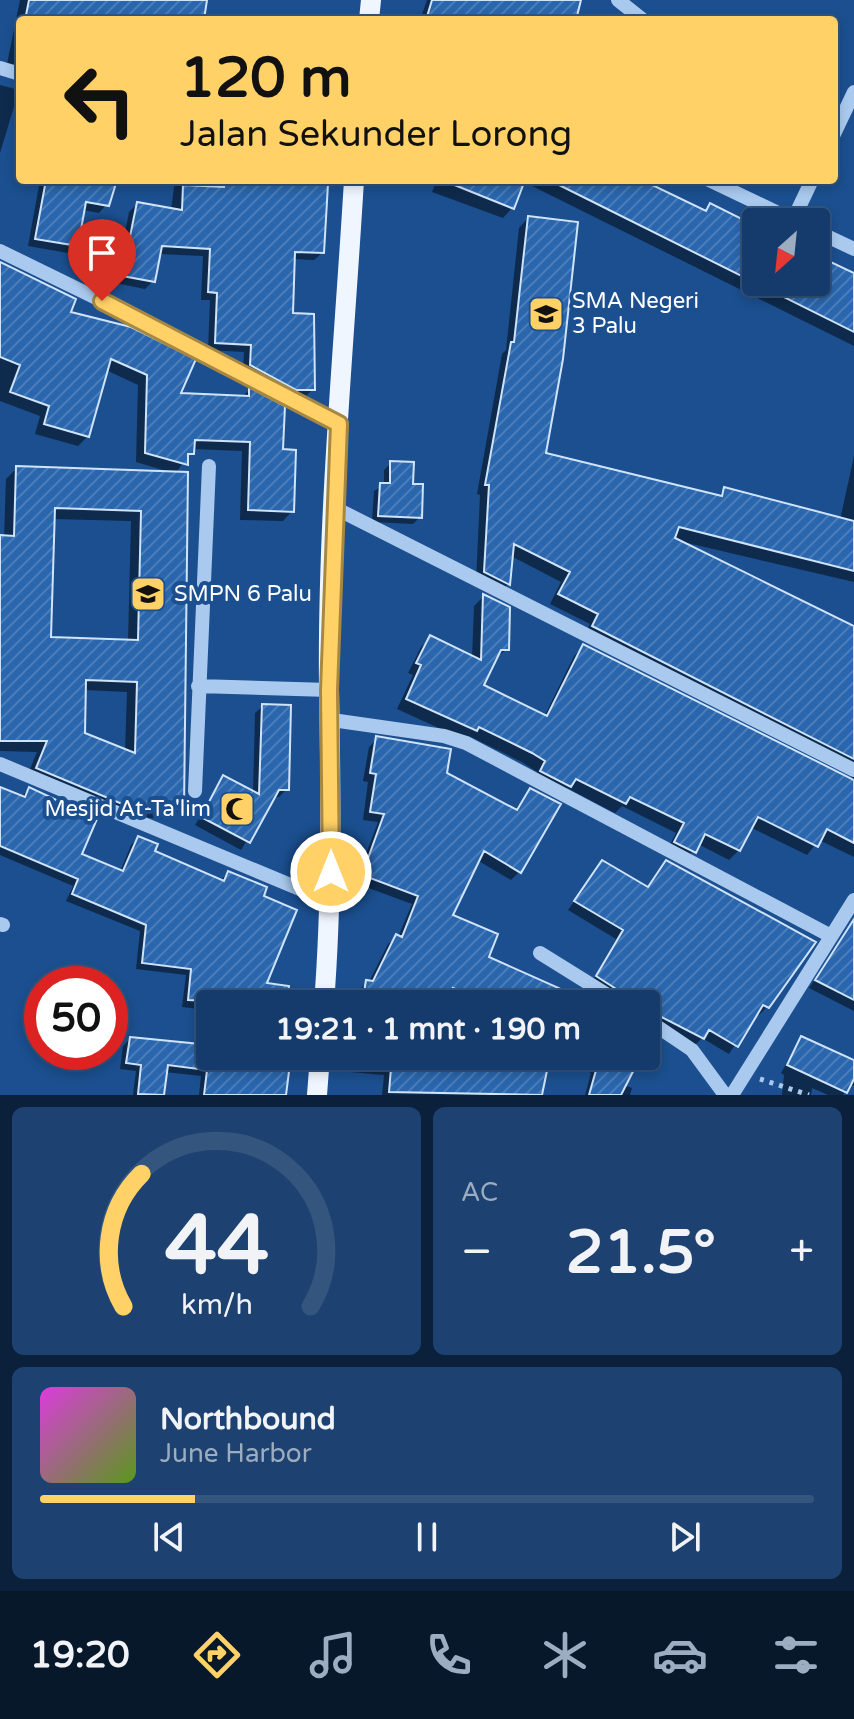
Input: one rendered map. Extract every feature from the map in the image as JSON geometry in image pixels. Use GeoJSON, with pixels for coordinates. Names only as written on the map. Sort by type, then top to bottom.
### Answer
{"type":"FeatureCollection","features":[{"type":"Feature","properties":{"kind":"main road"},"geometry":{"type":"LineString","coordinates":[[325,990],[331,902],[332,720],[329,690],[335,508],[354,184]]}},
{"type":"Feature","properties":{"kind":"main road"},"geometry":{"type":"LineString","coordinates":[[317,1095],[319,1070]]}},
{"type":"Feature","properties":{"kind":"street"},"geometry":{"type":"LineString","coordinates":[[618,0],[638,16]]}},
{"type":"Feature","properties":{"kind":"street"},"geometry":{"type":"LineString","coordinates":[[838,126],[854,92]]}},
{"type":"Feature","properties":{"kind":"street"},"geometry":{"type":"LineString","coordinates":[[717,184],[768,208]]}},
{"type":"Feature","properties":{"kind":"street"},"geometry":{"type":"LineString","coordinates":[[800,208],[810,184]]}},
{"type":"Feature","properties":{"kind":"street"},"geometry":{"type":"LineString","coordinates":[[830,238],[854,249]]}},
{"type":"Feature","properties":{"kind":"street"},"geometry":{"type":"LineString","coordinates":[[0,251],[178,338],[339,424]]}},
{"type":"Feature","properties":{"kind":"street"},"geometry":{"type":"LineString","coordinates":[[195,791],[209,466]]}},
{"type":"Feature","properties":{"kind":"street"},"geometry":{"type":"LineString","coordinates":[[335,508],[854,770]]}},
{"type":"Feature","properties":{"kind":"street"},"geometry":{"type":"LineString","coordinates":[[198,686],[329,690]]}},
{"type":"Feature","properties":{"kind":"street"},"geometry":{"type":"LineString","coordinates":[[332,720],[444,736],[466,743],[831,936]]}},
{"type":"Feature","properties":{"kind":"street"},"geometry":{"type":"LineString","coordinates":[[0,764],[331,902]]}},
{"type":"Feature","properties":{"kind":"street"},"geometry":{"type":"LineString","coordinates":[[732,1095],[852,907]]}},
{"type":"Feature","properties":{"kind":"street"},"geometry":{"type":"LineString","coordinates":[[540,953],[599,990]]}},
{"type":"Feature","properties":{"kind":"street"},"geometry":{"type":"LineString","coordinates":[[660,1028],[692,1050],[725,1095]]}},
{"type":"Feature","properties":{"kind":"path"},"geometry":{"type":"LineString","coordinates":[[745,1074],[809,1095]]}},
{"type":"Feature","properties":{"kind":"building"},"geometry":{"type":"Polygon","coordinates":[[[29,0],[207,0],[205,16],[26,16],[29,0]]]}},
{"type":"Feature","properties":{"kind":"building"},"geometry":{"type":"Polygon","coordinates":[[[432,0],[581,0],[577,16],[427,16],[432,0]]]}},
{"type":"Feature","properties":{"kind":"building"},"geometry":{"type":"Polygon","coordinates":[[[45,184],[116,184],[109,206],[86,202],[78,246],[35,239],[45,184]]]}},
{"type":"Feature","properties":{"kind":"building"},"geometry":{"type":"Polygon","coordinates":[[[224,184],[328,184],[324,253],[295,252],[293,313],[314,314],[315,390],[296,390],[250,365],[251,345],[215,343],[217,293],[208,292],[210,249],[162,246],[155,282],[122,276],[137,202],[182,210],[183,185],[224,187],[224,184]]]}},
{"type":"Feature","properties":{"kind":"building"},"geometry":{"type":"Polygon","coordinates":[[[452,184],[523,184],[514,209],[452,184]]]}},
{"type":"Feature","properties":{"kind":"building"},"geometry":{"type":"Polygon","coordinates":[[[557,184],[650,184],[706,211],[710,203],[742,219],[742,276],[557,184]]]}},
{"type":"Feature","properties":{"kind":"building"},"geometry":{"type":"Polygon","coordinates":[[[528,216],[578,222],[563,359],[546,453],[722,496],[724,487],[854,521],[854,571],[679,527],[675,538],[854,626],[854,759],[592,626],[598,614],[558,594],[570,572],[514,544],[510,585],[484,572],[489,485],[485,485],[511,342],[514,342],[528,216]]]}},
{"type":"Feature","properties":{"kind":"building"},"geometry":{"type":"Polygon","coordinates":[[[0,262],[76,299],[71,312],[131,327],[196,359],[181,393],[249,396],[249,387],[285,406],[283,449],[296,450],[294,512],[248,510],[250,442],[195,440],[194,454],[188,454],[188,465],[145,453],[147,375],[111,359],[89,437],[44,424],[49,406],[10,392],[20,365],[0,357],[0,262]]]}},
{"type":"Feature","properties":{"kind":"building"},"geometry":{"type":"Polygon","coordinates":[[[830,262],[854,273],[854,332],[782,296],[830,296],[830,262]]]}},
{"type":"Feature","properties":{"kind":"building"},"geometry":{"type":"Polygon","coordinates":[[[390,461],[414,462],[413,484],[423,484],[422,518],[378,516],[380,483],[390,483],[390,461]]]}},
{"type":"Feature","properties":{"kind":"building"},"geometry":{"type":"Polygon","coordinates":[[[16,466],[188,472],[184,809],[127,806],[36,768],[47,741],[0,741],[0,535],[14,536],[16,466]],[[55,508],[51,637],[138,640],[141,511],[55,508]],[[86,680],[85,733],[135,753],[137,682],[86,680]]]}},
{"type":"Feature","properties":{"kind":"building"},"geometry":{"type":"Polygon","coordinates":[[[483,594],[510,607],[509,650],[501,650],[484,685],[547,716],[583,644],[854,780],[854,843],[827,829],[818,847],[758,817],[740,851],[705,834],[696,853],[674,842],[684,823],[630,797],[626,804],[576,779],[571,787],[540,771],[545,761],[532,753],[479,727],[477,731],[406,699],[421,665],[416,663],[430,635],[481,660],[483,594]]]}},
{"type":"Feature","properties":{"kind":"building"},"geometry":{"type":"Polygon","coordinates":[[[262,704],[291,705],[289,790],[279,790],[250,843],[201,817],[223,775],[259,794],[262,704]]]}},
{"type":"Feature","properties":{"kind":"building"},"geometry":{"type":"Polygon","coordinates":[[[376,736],[451,749],[447,773],[517,810],[530,788],[561,804],[521,873],[484,851],[453,915],[498,934],[489,957],[563,990],[364,990],[366,980],[373,981],[396,934],[402,937],[418,896],[362,875],[384,814],[370,812],[376,774],[370,773],[376,736]]]}},
{"type":"Feature","properties":{"kind":"building"},"geometry":{"type":"Polygon","coordinates":[[[0,787],[25,797],[29,787],[97,819],[82,854],[123,871],[138,836],[158,844],[155,851],[224,881],[228,871],[267,887],[264,896],[297,910],[267,983],[289,986],[288,990],[196,990],[196,1000],[188,1000],[191,969],[142,963],[146,925],[72,894],[78,879],[0,846],[0,787]]]}},
{"type":"Feature","properties":{"kind":"building"},"geometry":{"type":"Polygon","coordinates":[[[602,860],[648,887],[666,860],[816,942],[769,1008],[763,1005],[738,1047],[709,1030],[704,1039],[660,1016],[660,990],[618,990],[596,976],[623,930],[574,901],[602,860]]]}},
{"type":"Feature","properties":{"kind":"building"},"geometry":{"type":"Polygon","coordinates":[[[854,919],[854,1000],[815,980],[854,919]]]}},
{"type":"Feature","properties":{"kind":"building"},"geometry":{"type":"Polygon","coordinates":[[[801,1036],[854,1060],[854,1079],[847,1093],[787,1065],[801,1036]]]}},
{"type":"Feature","properties":{"kind":"building"},"geometry":{"type":"Polygon","coordinates":[[[130,1037],[196,1044],[196,1069],[168,1065],[164,1095],[138,1094],[141,1065],[128,1063],[130,1037]]]}},
{"type":"Feature","properties":{"kind":"building"},"geometry":{"type":"Polygon","coordinates":[[[207,1070],[289,1070],[286,1095],[204,1095],[207,1070]]]}},
{"type":"Feature","properties":{"kind":"building"},"geometry":{"type":"Polygon","coordinates":[[[391,1070],[547,1070],[542,1095],[389,1092],[391,1070]]]}},
{"type":"Feature","properties":{"kind":"building"},"geometry":{"type":"Polygon","coordinates":[[[596,1070],[634,1070],[621,1095],[589,1095],[596,1070]]]}},
{"type":"Feature","properties":{"kind":"place","name":"SMA Negeri 3 Palu"},"geometry":{"type":"Point","coordinates":[546,314]}},
{"type":"Feature","properties":{"kind":"place","name":"SMPN 6 Palu"},"geometry":{"type":"Point","coordinates":[148,594]}},
{"type":"Feature","properties":{"kind":"place","name":"Mesjid At-Ta'lim"},"geometry":{"type":"Point","coordinates":[237,809]}},
{"type":"Feature","properties":{"kind":"route"},"geometry":{"type":"LineString","coordinates":[[102,301],[339,424],[329,690],[332,720],[331,872]]}}]}
